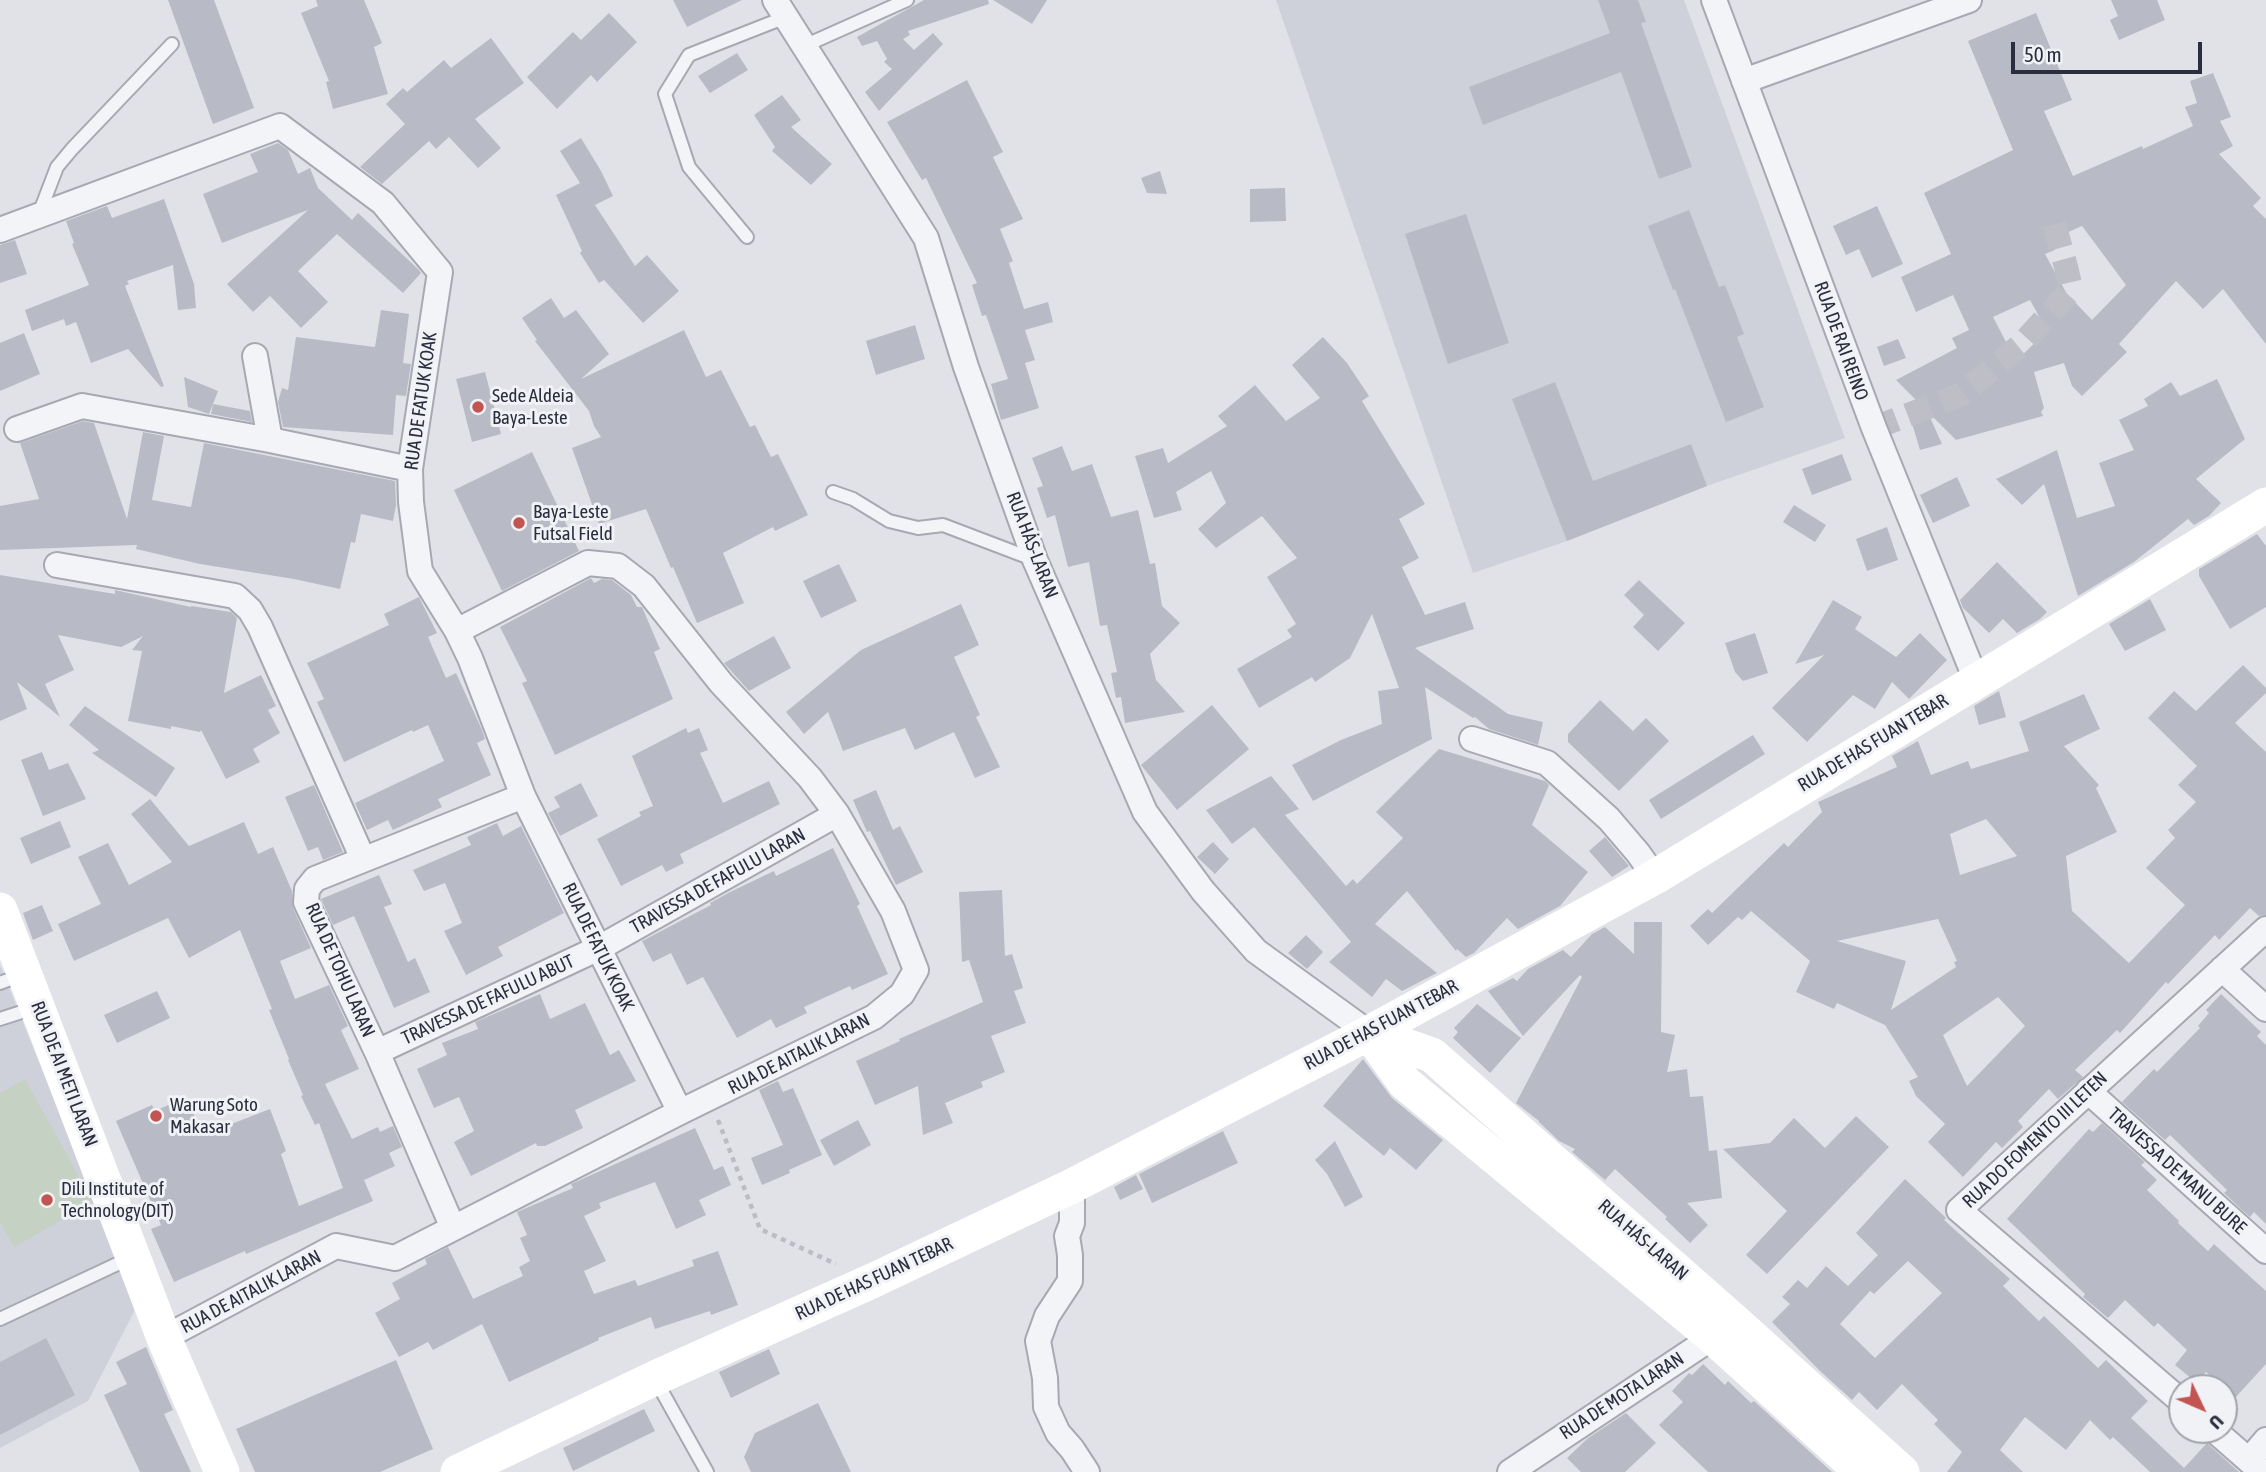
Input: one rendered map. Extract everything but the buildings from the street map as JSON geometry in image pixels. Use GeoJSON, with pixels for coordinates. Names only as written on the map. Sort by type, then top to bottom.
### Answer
{"type":"FeatureCollection","features":[{"type":"Feature","properties":{"kind":"street","name":"RUA DE RAI REINO"},"geometry":{"type":"LineString","coordinates":[[1714,0],[1874,428],[1976,680]]}},
{"type":"Feature","properties":{"kind":"street"},"geometry":{"type":"LineString","coordinates":[[1744,81],[1969,0]]}},
{"type":"Feature","properties":{"kind":"street","name":"RUA HÁS-LARAN"},"geometry":{"type":"LineString","coordinates":[[781,9],[926,239],[966,367],[1035,560],[1145,812],[1203,891],[1256,951],[1369,1033],[1432,1055],[1724,1329],[1862,1472]]}},
{"type":"Feature","properties":{"kind":"street","name":"RUA DE FATUK KOAK"},"geometry":{"type":"LineString","coordinates":[[0,230],[280,126],[383,203],[440,272],[410,469],[420,571],[457,631],[470,658],[523,796],[680,1112]]}},
{"type":"Feature","properties":{"kind":"street"},"geometry":{"type":"LineString","coordinates":[[255,356],[270,440]]}},
{"type":"Feature","properties":{"kind":"street"},"geometry":{"type":"LineString","coordinates":[[16,429],[82,406],[410,469]]}},
{"type":"Feature","properties":{"kind":"street","name":"RUA DE HAS FUAN TEBAR"},"geometry":{"type":"LineString","coordinates":[[458,1472],[496,1460],[655,1378],[872,1281],[1072,1186],[1369,1033],[1655,877],[2266,505]]}},
{"type":"Feature","properties":{"kind":"street","name":"RUA DE AITALIK LARAN"},"geometry":{"type":"LineString","coordinates":[[164,1338],[336,1246],[395,1258],[680,1112],[874,1017],[902,994],[916,970],[892,911],[837,814],[810,778],[721,683],[644,586],[618,566],[588,563],[457,631]]}},
{"type":"Feature","properties":{"kind":"street"},"geometry":{"type":"LineString","coordinates":[[57,565],[235,596],[250,610],[363,859]]}},
{"type":"Feature","properties":{"kind":"street"},"geometry":{"type":"LineString","coordinates":[[1472,739],[1547,763],[1609,820],[1638,852],[1655,877]]}},
{"type":"Feature","properties":{"kind":"street","name":"RUA DE TOHU LARAN"},"geometry":{"type":"LineString","coordinates":[[453,1228],[377,1052],[306,902],[307,889],[315,879],[523,796]]}},
{"type":"Feature","properties":{"kind":"street","name":"TRAVESSA DE FAFULU LARAN"},"geometry":{"type":"LineString","coordinates":[[599,948],[837,814]]}},
{"type":"Feature","properties":{"kind":"street","name":"RUA DE AI METI LARAN"},"geometry":{"type":"LineString","coordinates":[[0,910],[12,979],[38,1007],[164,1338],[222,1472]]}},
{"type":"Feature","properties":{"kind":"street","name":"RUA DO FOMENTO III LETEN"},"geometry":{"type":"LineString","coordinates":[[2168,1390],[1959,1210],[2266,929]]}},
{"type":"Feature","properties":{"kind":"street","name":"TRAVESSA DE FAFULU ABUT"},"geometry":{"type":"LineString","coordinates":[[377,1052],[599,948]]}},
{"type":"Feature","properties":{"kind":"street"},"geometry":{"type":"LineString","coordinates":[[2222,969],[2266,1009]]}},
{"type":"Feature","properties":{"kind":"street","name":"TRAVESSA DE MANU BURE"},"geometry":{"type":"LineString","coordinates":[[2088,1091],[2266,1251]]}},
{"type":"Feature","properties":{"kind":"street"},"geometry":{"type":"LineString","coordinates":[[1072,1186],[1072,1223],[1067,1236],[1070,1280],[1047,1316],[1038,1342],[1045,1378],[1046,1407],[1058,1433],[1087,1472]]}},
{"type":"Feature","properties":{"kind":"street","name":"RUA HÁS-LARAN"},"geometry":{"type":"LineString","coordinates":[[1724,1329],[1902,1472]]}},
{"type":"Feature","properties":{"kind":"street","name":"RUA DE MOTA LARAN"},"geometry":{"type":"LineString","coordinates":[[1519,1469],[1724,1329]]}},
{"type":"Feature","properties":{"kind":"street"},"geometry":{"type":"LineString","coordinates":[[2230,1444],[2255,1466],[2266,1440]]}},
{"type":"Feature","properties":{"kind":"lane"},"geometry":{"type":"LineString","coordinates":[[804,46],[907,0]]}},
{"type":"Feature","properties":{"kind":"lane"},"geometry":{"type":"LineString","coordinates":[[747,237],[689,167],[665,94],[690,55],[781,9]]}},
{"type":"Feature","properties":{"kind":"lane"},"geometry":{"type":"LineString","coordinates":[[39,215],[57,167],[172,44]]}},
{"type":"Feature","properties":{"kind":"lane"},"geometry":{"type":"LineString","coordinates":[[833,492],[853,499],[889,521],[918,528],[943,525],[1035,560]]}},
{"type":"Feature","properties":{"kind":"lane"},"geometry":{"type":"LineString","coordinates":[[0,1019],[38,1007]]}},
{"type":"Feature","properties":{"kind":"lane"},"geometry":{"type":"LineString","coordinates":[[0,1319],[134,1256]]}},
{"type":"Feature","properties":{"kind":"lane"},"geometry":{"type":"LineString","coordinates":[[655,1378],[706,1472]]}},
{"type":"Feature","properties":{"kind":"path"},"geometry":{"type":"LineString","coordinates":[[710,1099],[760,1229],[872,1281]]}},
{"type":"Feature","properties":{"kind":"shaded area"},"geometry":{"type":"Polygon","coordinates":[[[1276,0],[1684,0],[1845,438],[1473,573],[1276,0]]]}},
{"type":"Feature","properties":{"kind":"shaded area","name":"Dili Institute of Technology(DIT)"},"geometry":{"type":"Polygon","coordinates":[[[0,965],[137,1306],[88,1401],[0,1448],[0,965]]]}},
{"type":"Feature","properties":{"kind":"green space"},"geometry":{"type":"Polygon","coordinates":[[[25,1079],[93,1202],[14,1247],[0,1222],[0,1093],[25,1079]]]}},
{"type":"Feature","properties":{"kind":"tunnel"},"geometry":{"type":"LineString","coordinates":[[1874,428],[1960,395],[2023,343],[2069,292],[2070,284],[2053,220]]}},
{"type":"Feature","properties":{"kind":"place","name":"Sede Aldeia Baya-Leste"},"geometry":{"type":"Point","coordinates":[478,407]}},
{"type":"Feature","properties":{"kind":"place","name":"Baya-Leste Futsal Field"},"geometry":{"type":"Point","coordinates":[519,523]}},
{"type":"Feature","properties":{"kind":"place","name":"Warung Soto Makasar"},"geometry":{"type":"Point","coordinates":[156,1116]}},
{"type":"Feature","properties":{"kind":"place","name":"Dili Institute of Technology(DIT)"},"geometry":{"type":"Point","coordinates":[47,1200]}}]}
